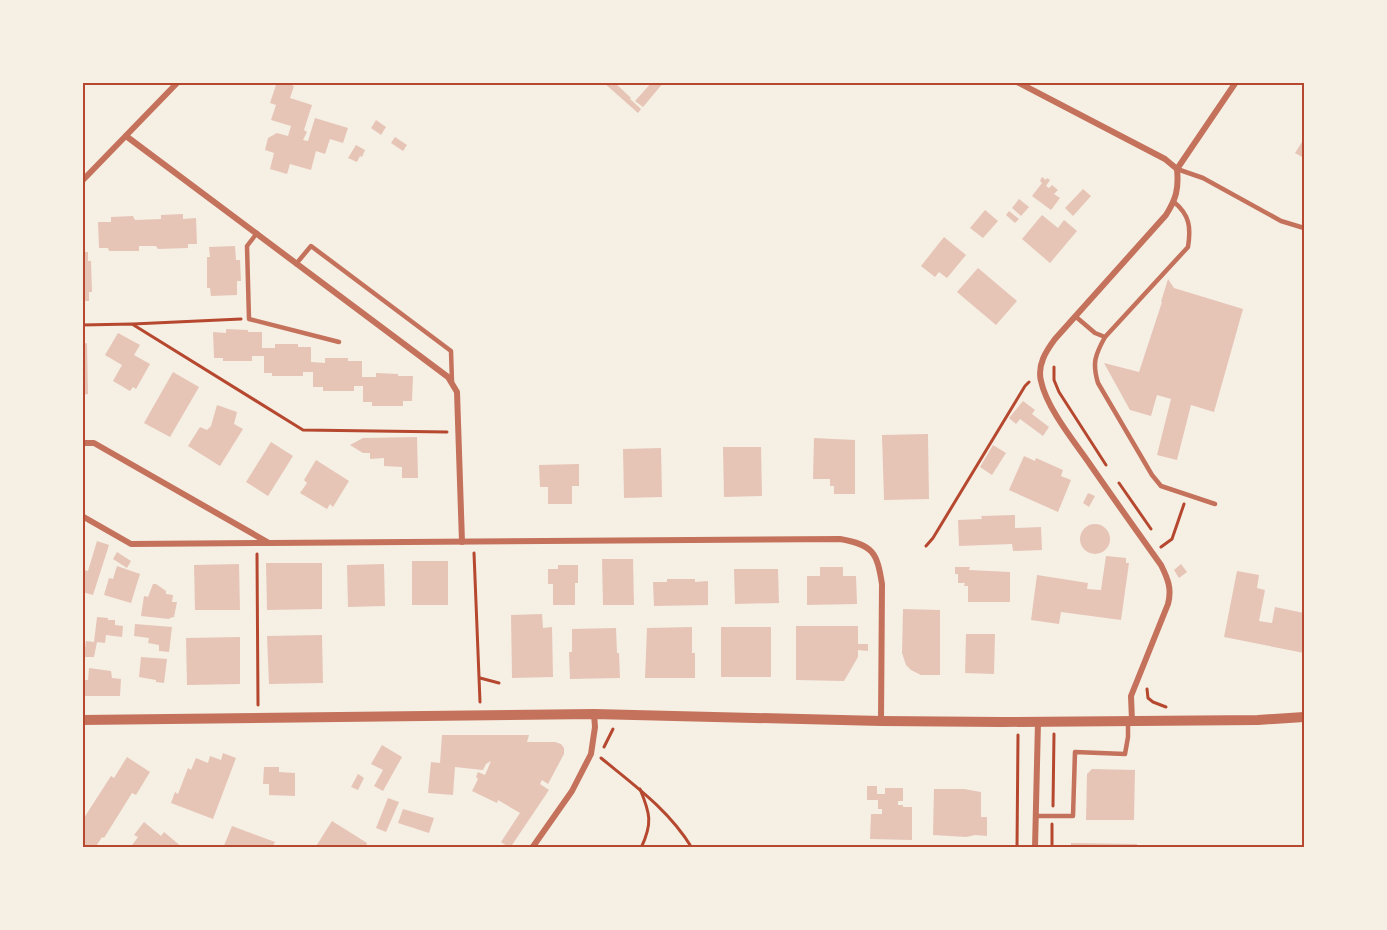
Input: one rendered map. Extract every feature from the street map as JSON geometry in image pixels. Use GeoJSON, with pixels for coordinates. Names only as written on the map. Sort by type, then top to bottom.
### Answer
{"type":"FeatureCollection","features":[{"type":"Feature","properties":{"kind":"street"},"geometry":{"type":"LineString","coordinates":[[82,181],[178,82]]}},
{"type":"Feature","properties":{"kind":"street"},"geometry":{"type":"LineString","coordinates":[[1017,82],[1165,159],[1177,169]]}},
{"type":"Feature","properties":{"kind":"street"},"geometry":{"type":"LineString","coordinates":[[1130,721],[1131,696],[1170,596],[1169,580],[1161,565],[1060,422],[1044,392],[1040,378],[1040,365],[1047,350],[1075,316],[1166,215],[1174,201],[1178,184],[1177,169],[1236,82]]}},
{"type":"Feature","properties":{"kind":"street"},"geometry":{"type":"LineString","coordinates":[[126,136],[448,378],[457,392],[462,542]]}},
{"type":"Feature","properties":{"kind":"street"},"geometry":{"type":"LineString","coordinates":[[82,443],[94,443],[269,543]]}},
{"type":"Feature","properties":{"kind":"street"},"geometry":{"type":"LineString","coordinates":[[82,516],[131,544],[840,538],[857,542],[873,551],[879,566],[882,584],[881,721]]}},
{"type":"Feature","properties":{"kind":"street"},"geometry":{"type":"LineString","coordinates":[[532,848],[572,791],[591,754],[595,727],[594,714]]}},
{"type":"Feature","properties":{"kind":"street"},"geometry":{"type":"LineString","coordinates":[[82,720],[594,714],[881,721],[1038,722],[1258,720],[1305,717]]}},
{"type":"Feature","properties":{"kind":"street"},"geometry":{"type":"LineString","coordinates":[[1035,848],[1038,722]]}},
{"type":"Feature","properties":{"kind":"lane"},"geometry":{"type":"LineString","coordinates":[[1177,169],[1203,178],[1281,221],[1305,228]]}},
{"type":"Feature","properties":{"kind":"lane"},"geometry":{"type":"LineString","coordinates":[[1174,201],[1182,208],[1191,229],[1188,247],[1105,338],[1096,354],[1094,370],[1098,383],[1152,475],[1161,486],[1215,504]]}},
{"type":"Feature","properties":{"kind":"lane"},"geometry":{"type":"LineString","coordinates":[[257,233],[247,246],[249,319],[339,342]]}},
{"type":"Feature","properties":{"kind":"lane"},"geometry":{"type":"LineString","coordinates":[[296,264],[311,246],[451,351],[452,384]]}},
{"type":"Feature","properties":{"kind":"lane"},"geometry":{"type":"LineString","coordinates":[[1075,316],[1095,333],[1105,338]]}},
{"type":"Feature","properties":{"kind":"lane"},"geometry":{"type":"LineString","coordinates":[[1036,816],[1073,816],[1075,752],[1125,754],[1130,721]]}},
{"type":"Feature","properties":{"kind":"path"},"geometry":{"type":"LineString","coordinates":[[82,325],[249,319]]}},
{"type":"Feature","properties":{"kind":"path"},"geometry":{"type":"LineString","coordinates":[[132,324],[303,430],[458,432]]}},
{"type":"Feature","properties":{"kind":"path"},"geometry":{"type":"LineString","coordinates":[[926,546],[1025,386],[1040,378],[1054,377]]}},
{"type":"Feature","properties":{"kind":"path"},"geometry":{"type":"LineString","coordinates":[[1153,554],[1172,539],[1188,495]]}},
{"type":"Feature","properties":{"kind":"path"},"geometry":{"type":"LineString","coordinates":[[473,542],[480,703]]}},
{"type":"Feature","properties":{"kind":"path"},"geometry":{"type":"LineString","coordinates":[[257,543],[258,705]]}},
{"type":"Feature","properties":{"kind":"path"},"geometry":{"type":"LineString","coordinates":[[479,678],[499,683]]}},
{"type":"Feature","properties":{"kind":"path"},"geometry":{"type":"LineString","coordinates":[[1148,698],[1153,702],[1173,707]]}},
{"type":"Feature","properties":{"kind":"path"},"geometry":{"type":"LineString","coordinates":[[1052,848],[1054,732]]}},
{"type":"Feature","properties":{"kind":"path"},"geometry":{"type":"LineString","coordinates":[[1017,848],[1018,733]]}},
{"type":"Feature","properties":{"kind":"path"},"geometry":{"type":"LineString","coordinates":[[591,754],[599,757],[640,789],[667,814],[692,848]]}},
{"type":"Feature","properties":{"kind":"path"},"geometry":{"type":"LineString","coordinates":[[640,789],[648,810],[649,824],[641,848]]}},
{"type":"Feature","properties":{"kind":"building"},"geometry":{"type":"Polygon","coordinates":[[[277,82],[294,86],[290,98],[312,105],[304,130],[307,132],[303,140],[308,141],[315,118],[348,128],[343,143],[330,139],[325,154],[316,151],[311,170],[290,164],[287,174],[270,169],[274,153],[265,150],[268,138],[277,133],[288,136],[291,126],[271,120],[276,105],[270,103],[277,82]]]}},
{"type":"Feature","properties":{"kind":"building"},"geometry":{"type":"Polygon","coordinates":[[[603,82],[614,82],[641,109],[638,113],[603,82]]]}},
{"type":"Feature","properties":{"kind":"building"},"geometry":{"type":"Polygon","coordinates":[[[652,82],[664,82],[643,107],[635,101],[652,82]]]}},
{"type":"Feature","properties":{"kind":"building"},"geometry":{"type":"Polygon","coordinates":[[[376,120],[386,127],[381,135],[371,128],[376,120]]]}},
{"type":"Feature","properties":{"kind":"building"},"geometry":{"type":"Polygon","coordinates":[[[395,137],[407,145],[403,151],[391,143],[395,137]]]}},
{"type":"Feature","properties":{"kind":"building"},"geometry":{"type":"Polygon","coordinates":[[[1302,142],[1304,144],[1304,158],[1295,153],[1302,142]]]}},
{"type":"Feature","properties":{"kind":"building"},"geometry":{"type":"Polygon","coordinates":[[[356,145],[365,150],[357,162],[348,158],[356,145]]]}},
{"type":"Feature","properties":{"kind":"building"},"geometry":{"type":"Polygon","coordinates":[[[1042,177],[1050,180],[1046,186],[1049,188],[1052,185],[1058,190],[1054,194],[1060,198],[1051,210],[1032,196],[1042,183],[1040,181],[1042,177]]]}},
{"type":"Feature","properties":{"kind":"building"},"geometry":{"type":"Polygon","coordinates":[[[1083,189],[1091,196],[1073,216],[1065,208],[1083,189]]]}},
{"type":"Feature","properties":{"kind":"building"},"geometry":{"type":"Polygon","coordinates":[[[1019,199],[1029,207],[1021,216],[1012,208],[1019,199]]]}},
{"type":"Feature","properties":{"kind":"building"},"geometry":{"type":"Polygon","coordinates":[[[985,210],[998,221],[983,238],[970,228],[985,210]]]}},
{"type":"Feature","properties":{"kind":"building"},"geometry":{"type":"Polygon","coordinates":[[[1009,211],[1019,219],[1015,223],[1006,215],[1009,211]]]}},
{"type":"Feature","properties":{"kind":"building"},"geometry":{"type":"Polygon","coordinates":[[[183,214],[183,219],[196,218],[197,244],[188,244],[188,248],[158,249],[156,246],[139,246],[139,251],[109,251],[108,248],[99,248],[98,222],[111,222],[111,217],[133,216],[135,220],[161,219],[161,215],[183,214]]]}},
{"type":"Feature","properties":{"kind":"building"},"geometry":{"type":"Polygon","coordinates":[[[1042,215],[1058,228],[1064,220],[1077,231],[1050,263],[1022,239],[1042,215]]]}},
{"type":"Feature","properties":{"kind":"building"},"geometry":{"type":"Polygon","coordinates":[[[944,237],[966,255],[947,278],[939,272],[935,277],[921,266],[944,237]]]}},
{"type":"Feature","properties":{"kind":"building"},"geometry":{"type":"Polygon","coordinates":[[[235,246],[236,260],[240,260],[241,281],[237,281],[237,295],[211,296],[210,288],[207,288],[209,247],[235,246]]]}},
{"type":"Feature","properties":{"kind":"building"},"geometry":{"type":"Polygon","coordinates":[[[82,252],[88,252],[88,261],[91,261],[92,292],[89,292],[89,301],[82,301],[82,252]]]}},
{"type":"Feature","properties":{"kind":"building"},"geometry":{"type":"Polygon","coordinates":[[[978,268],[1017,301],[996,325],[957,292],[978,268]]]}},
{"type":"Feature","properties":{"kind":"building"},"geometry":{"type":"Polygon","coordinates":[[[1168,279],[1174,288],[1243,309],[1214,412],[1191,405],[1177,460],[1157,455],[1171,399],[1157,395],[1151,416],[1130,410],[1104,363],[1139,372],[1168,279]]]}},
{"type":"Feature","properties":{"kind":"building"},"geometry":{"type":"Polygon","coordinates":[[[226,329],[262,332],[262,348],[275,348],[275,344],[298,344],[298,347],[311,347],[311,362],[325,363],[325,358],[348,358],[348,361],[362,361],[362,377],[376,377],[376,373],[413,376],[412,401],[403,401],[403,406],[372,406],[372,402],[363,402],[363,386],[354,386],[354,391],[323,391],[323,387],[313,387],[313,372],[303,372],[303,376],[272,376],[272,373],[264,373],[264,356],[252,356],[252,361],[223,361],[223,358],[214,358],[213,332],[226,333],[226,329]]]}},
{"type":"Feature","properties":{"kind":"building"},"geometry":{"type":"Polygon","coordinates":[[[118,333],[140,345],[134,355],[150,364],[136,389],[133,387],[130,391],[113,381],[122,365],[105,355],[118,333]]]}},
{"type":"Feature","properties":{"kind":"building"},"geometry":{"type":"Polygon","coordinates":[[[87,343],[88,394],[82,395],[82,344],[87,343]]]}},
{"type":"Feature","properties":{"kind":"building"},"geometry":{"type":"Polygon","coordinates":[[[173,372],[199,387],[170,437],[144,423],[173,372]]]}},
{"type":"Feature","properties":{"kind":"building"},"geometry":{"type":"Polygon","coordinates":[[[1023,401],[1035,410],[1032,414],[1049,427],[1043,436],[1020,419],[1016,424],[1009,418],[1023,401]]]}},
{"type":"Feature","properties":{"kind":"building"},"geometry":{"type":"Polygon","coordinates":[[[217,405],[237,412],[234,424],[243,429],[220,466],[188,446],[200,427],[207,430],[211,426],[217,405]]]}},
{"type":"Feature","properties":{"kind":"building"},"geometry":{"type":"Polygon","coordinates":[[[928,434],[929,499],[884,500],[882,435],[928,434]]]}},
{"type":"Feature","properties":{"kind":"building"},"geometry":{"type":"Polygon","coordinates":[[[417,437],[418,478],[402,478],[402,467],[384,466],[384,458],[370,459],[370,453],[363,453],[350,445],[363,438],[417,437]]]}},
{"type":"Feature","properties":{"kind":"building"},"geometry":{"type":"Polygon","coordinates":[[[814,438],[855,440],[855,494],[834,494],[834,486],[830,486],[830,479],[813,479],[814,438]]]}},
{"type":"Feature","properties":{"kind":"building"},"geometry":{"type":"Polygon","coordinates":[[[271,442],[293,456],[268,496],[246,482],[271,442]]]}},
{"type":"Feature","properties":{"kind":"building"},"geometry":{"type":"Polygon","coordinates":[[[993,445],[1006,453],[992,475],[980,467],[993,445]]]}},
{"type":"Feature","properties":{"kind":"building"},"geometry":{"type":"Polygon","coordinates":[[[723,447],[761,447],[762,496],[724,497],[723,447]]]}},
{"type":"Feature","properties":{"kind":"building"},"geometry":{"type":"Polygon","coordinates":[[[661,448],[662,497],[624,498],[623,449],[661,448]]]}},
{"type":"Feature","properties":{"kind":"building"},"geometry":{"type":"Polygon","coordinates":[[[1024,456],[1035,461],[1036,458],[1063,470],[1061,476],[1071,480],[1058,512],[1009,490],[1024,456]]]}},
{"type":"Feature","properties":{"kind":"building"},"geometry":{"type":"Polygon","coordinates":[[[316,460],[349,481],[333,507],[330,504],[327,509],[300,493],[307,483],[304,480],[316,460]]]}},
{"type":"Feature","properties":{"kind":"building"},"geometry":{"type":"Polygon","coordinates":[[[579,464],[579,486],[572,486],[572,504],[548,504],[548,487],[540,487],[539,465],[579,464]]]}},
{"type":"Feature","properties":{"kind":"building"},"geometry":{"type":"Polygon","coordinates":[[[1088,493],[1095,496],[1089,507],[1083,503],[1088,493]]]}},
{"type":"Feature","properties":{"kind":"building"},"geometry":{"type":"Polygon","coordinates":[[[1015,515],[1015,528],[1041,527],[1042,550],[1013,551],[1012,544],[959,546],[958,520],[982,519],[981,516],[1015,515]]]}},
{"type":"Feature","properties":{"kind":"building"},"geometry":{"type":"Polygon","coordinates":[[[1095,524],[1105,529],[1110,539],[1105,549],[1095,554],[1085,549],[1080,539],[1085,529],[1095,524]]]}},
{"type":"Feature","properties":{"kind":"building"},"geometry":{"type":"Polygon","coordinates":[[[97,541],[109,545],[93,595],[82,592],[82,575],[84,570],[88,571],[97,541]]]}},
{"type":"Feature","properties":{"kind":"building"},"geometry":{"type":"Polygon","coordinates":[[[117,552],[131,561],[127,568],[113,559],[117,552]]]}},
{"type":"Feature","properties":{"kind":"building"},"geometry":{"type":"Polygon","coordinates":[[[1106,556],[1126,558],[1126,563],[1129,563],[1121,620],[1061,612],[1059,624],[1031,620],[1037,575],[1088,583],[1087,589],[1101,590],[1106,556]]]}},
{"type":"Feature","properties":{"kind":"building"},"geometry":{"type":"Polygon","coordinates":[[[602,559],[633,559],[634,605],[603,605],[602,559]]]}},
{"type":"Feature","properties":{"kind":"building"},"geometry":{"type":"Polygon","coordinates":[[[412,561],[448,561],[448,605],[412,605],[412,561]]]}},
{"type":"Feature","properties":{"kind":"building"},"geometry":{"type":"Polygon","coordinates":[[[266,563],[322,563],[322,609],[267,610],[266,563]]]}},
{"type":"Feature","properties":{"kind":"building"},"geometry":{"type":"Polygon","coordinates":[[[239,564],[240,610],[195,610],[194,565],[239,564]]]}},
{"type":"Feature","properties":{"kind":"building"},"geometry":{"type":"Polygon","coordinates":[[[384,564],[385,606],[348,607],[347,565],[384,564]]]}},
{"type":"Feature","properties":{"kind":"building"},"geometry":{"type":"Polygon","coordinates":[[[1181,564],[1187,572],[1179,578],[1174,570],[1181,564]]]}},
{"type":"Feature","properties":{"kind":"building"},"geometry":{"type":"Polygon","coordinates":[[[558,565],[578,565],[575,605],[553,605],[553,584],[548,584],[548,569],[558,569],[558,565]]]}},
{"type":"Feature","properties":{"kind":"building"},"geometry":{"type":"Polygon","coordinates":[[[117,566],[140,574],[131,603],[104,595],[109,578],[113,579],[117,566]]]}},
{"type":"Feature","properties":{"kind":"building"},"geometry":{"type":"Polygon","coordinates":[[[820,567],[843,567],[843,576],[856,576],[857,604],[807,605],[807,576],[820,576],[820,567]]]}},
{"type":"Feature","properties":{"kind":"building"},"geometry":{"type":"Polygon","coordinates":[[[955,567],[1010,572],[1010,602],[968,602],[968,586],[964,586],[965,583],[958,583],[955,567]]]}},
{"type":"Feature","properties":{"kind":"building"},"geometry":{"type":"Polygon","coordinates":[[[734,569],[778,569],[779,603],[735,604],[734,569]]]}},
{"type":"Feature","properties":{"kind":"building"},"geometry":{"type":"Polygon","coordinates":[[[1237,571],[1259,575],[1257,588],[1265,590],[1259,621],[1272,623],[1275,607],[1304,613],[1304,653],[1224,637],[1237,571]]]}},
{"type":"Feature","properties":{"kind":"building"},"geometry":{"type":"Polygon","coordinates":[[[667,579],[708,581],[708,605],[654,606],[653,582],[667,582],[667,579]]]}},
{"type":"Feature","properties":{"kind":"building"},"geometry":{"type":"Polygon","coordinates":[[[153,584],[166,591],[166,594],[173,595],[172,602],[177,602],[174,617],[169,619],[141,616],[144,596],[148,597],[153,584]]]}},
{"type":"Feature","properties":{"kind":"building"},"geometry":{"type":"Polygon","coordinates":[[[903,609],[940,610],[940,675],[921,675],[906,665],[902,653],[903,609]]]}},
{"type":"Feature","properties":{"kind":"building"},"geometry":{"type":"Polygon","coordinates":[[[542,614],[543,628],[552,627],[553,677],[512,678],[511,615],[542,614]]]}},
{"type":"Feature","properties":{"kind":"building"},"geometry":{"type":"Polygon","coordinates":[[[97,617],[115,620],[115,625],[123,626],[122,637],[106,635],[105,643],[97,642],[94,657],[82,657],[82,647],[85,648],[86,641],[94,642],[97,617]]]}},
{"type":"Feature","properties":{"kind":"building"},"geometry":{"type":"Polygon","coordinates":[[[135,624],[172,627],[169,652],[159,651],[159,645],[148,643],[149,638],[134,636],[135,624]]]}},
{"type":"Feature","properties":{"kind":"building"},"geometry":{"type":"Polygon","coordinates":[[[796,626],[858,626],[858,644],[868,644],[868,651],[858,650],[858,657],[844,681],[796,680],[796,626]]]}},
{"type":"Feature","properties":{"kind":"building"},"geometry":{"type":"Polygon","coordinates":[[[692,627],[695,678],[645,678],[647,628],[692,627]]]}},
{"type":"Feature","properties":{"kind":"building"},"geometry":{"type":"Polygon","coordinates":[[[721,627],[771,627],[771,677],[721,677],[721,627]]]}},
{"type":"Feature","properties":{"kind":"building"},"geometry":{"type":"Polygon","coordinates":[[[616,628],[620,678],[570,679],[569,652],[572,652],[572,629],[616,628]]]}},
{"type":"Feature","properties":{"kind":"building"},"geometry":{"type":"Polygon","coordinates":[[[966,634],[995,634],[994,674],[965,673],[966,634]]]}},
{"type":"Feature","properties":{"kind":"building"},"geometry":{"type":"Polygon","coordinates":[[[322,635],[323,683],[269,684],[267,636],[322,635]]]}},
{"type":"Feature","properties":{"kind":"building"},"geometry":{"type":"Polygon","coordinates":[[[240,637],[240,684],[187,685],[186,638],[240,637]]]}},
{"type":"Feature","properties":{"kind":"building"},"geometry":{"type":"Polygon","coordinates":[[[141,657],[167,659],[164,683],[139,677],[141,657]]]}},
{"type":"Feature","properties":{"kind":"building"},"geometry":{"type":"Polygon","coordinates":[[[89,668],[111,671],[112,678],[121,679],[120,696],[82,696],[82,680],[88,680],[89,668]]]}},
{"type":"Feature","properties":{"kind":"building"},"geometry":{"type":"Polygon","coordinates":[[[442,735],[529,735],[527,742],[555,742],[564,748],[564,754],[548,784],[542,780],[540,784],[549,790],[510,848],[501,842],[520,813],[498,800],[497,803],[472,791],[478,779],[476,777],[478,772],[485,775],[491,761],[483,770],[455,767],[453,795],[428,793],[431,762],[440,763],[442,735]]]}},
{"type":"Feature","properties":{"kind":"building"},"geometry":{"type":"Polygon","coordinates":[[[382,745],[402,757],[383,791],[374,786],[383,770],[371,764],[382,745]]]}},
{"type":"Feature","properties":{"kind":"building"},"geometry":{"type":"Polygon","coordinates":[[[223,753],[236,758],[213,819],[171,803],[175,792],[178,794],[188,768],[191,770],[196,758],[208,763],[210,756],[221,760],[223,753]]]}},
{"type":"Feature","properties":{"kind":"building"},"geometry":{"type":"Polygon","coordinates":[[[127,757],[150,772],[136,795],[132,793],[104,838],[102,837],[95,848],[82,848],[82,821],[111,776],[114,778],[127,757]]]}},
{"type":"Feature","properties":{"kind":"building"},"geometry":{"type":"Polygon","coordinates":[[[264,767],[279,767],[279,772],[295,773],[295,796],[269,795],[269,784],[263,784],[264,767]]]}},
{"type":"Feature","properties":{"kind":"building"},"geometry":{"type":"Polygon","coordinates":[[[1092,769],[1135,770],[1134,820],[1086,820],[1087,774],[1092,769]]]}},
{"type":"Feature","properties":{"kind":"building"},"geometry":{"type":"Polygon","coordinates":[[[358,774],[364,778],[358,790],[351,787],[358,774]]]}},
{"type":"Feature","properties":{"kind":"building"},"geometry":{"type":"Polygon","coordinates":[[[867,786],[877,786],[877,794],[885,794],[885,788],[903,788],[903,801],[898,801],[898,805],[912,807],[912,840],[870,839],[871,814],[882,814],[882,809],[878,809],[878,800],[867,800],[867,786]]]}},
{"type":"Feature","properties":{"kind":"building"},"geometry":{"type":"Polygon","coordinates":[[[934,789],[964,789],[981,792],[981,817],[987,817],[987,836],[933,835],[934,789]]]}},
{"type":"Feature","properties":{"kind":"building"},"geometry":{"type":"Polygon","coordinates":[[[388,798],[399,802],[386,832],[376,828],[388,798]]]}},
{"type":"Feature","properties":{"kind":"building"},"geometry":{"type":"Polygon","coordinates":[[[403,809],[434,818],[429,833],[398,823],[403,809]]]}},
{"type":"Feature","properties":{"kind":"building"},"geometry":{"type":"Polygon","coordinates":[[[332,821],[367,843],[365,848],[315,848],[332,821]]]}},
{"type":"Feature","properties":{"kind":"building"},"geometry":{"type":"Polygon","coordinates":[[[144,822],[161,836],[164,832],[183,848],[130,848],[138,837],[134,835],[144,822]]]}},
{"type":"Feature","properties":{"kind":"building"},"geometry":{"type":"Polygon","coordinates":[[[232,826],[275,842],[272,848],[223,848],[232,826]]]}},
{"type":"Feature","properties":{"kind":"building"},"geometry":{"type":"Polygon","coordinates":[[[1071,843],[1137,844],[1137,848],[1071,848],[1071,843]]]}}]}
